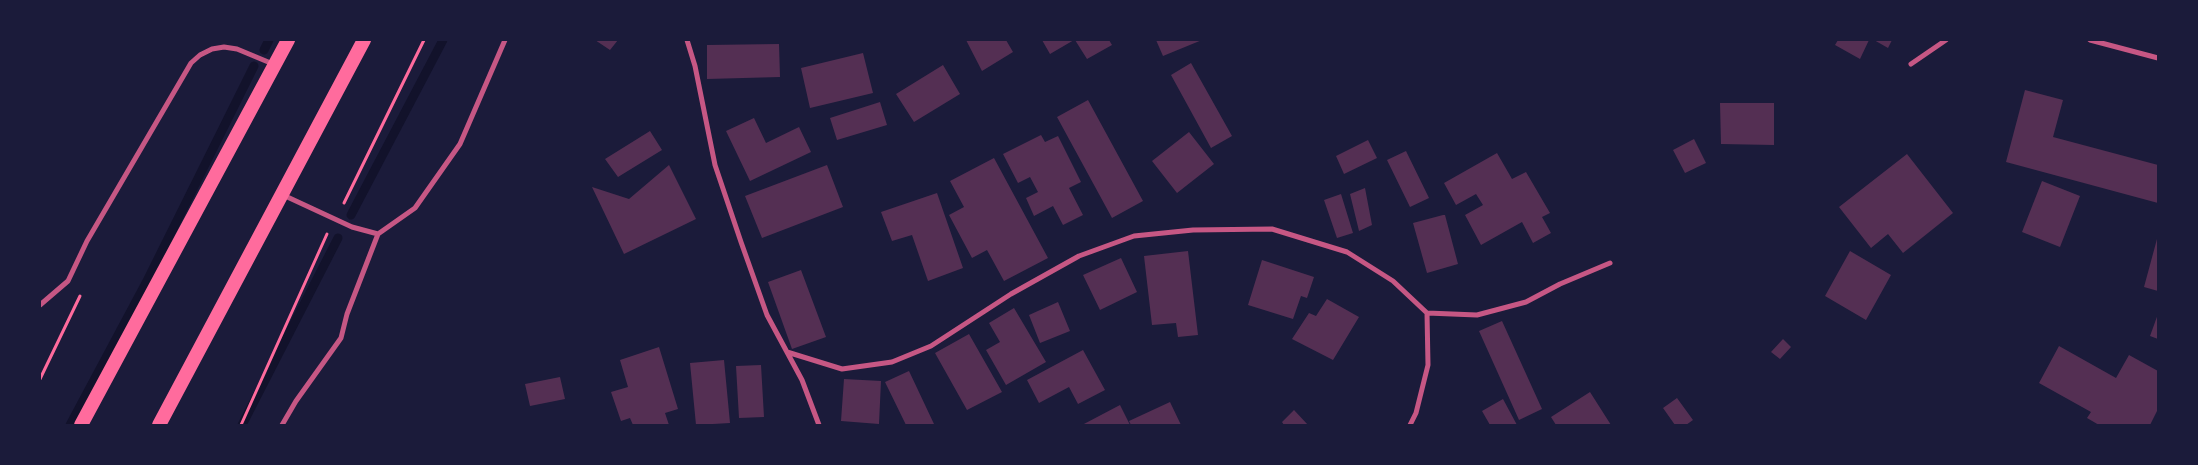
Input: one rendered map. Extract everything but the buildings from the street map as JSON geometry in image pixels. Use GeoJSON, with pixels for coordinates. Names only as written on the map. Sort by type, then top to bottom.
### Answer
{"type":"FeatureCollection","features":[{"type":"Feature","properties":{"kind":"highway"},"geometry":{"type":"LineString","coordinates":[[81,425],[288,40]]}},
{"type":"Feature","properties":{"kind":"highway"},"geometry":{"type":"LineString","coordinates":[[159,425],[364,40]]}},
{"type":"Feature","properties":{"kind":"street"},"geometry":{"type":"LineString","coordinates":[[282,425],[296,401],[341,338],[347,314],[378,234],[415,208],[460,144],[505,40]]}},
{"type":"Feature","properties":{"kind":"street"},"geometry":{"type":"LineString","coordinates":[[688,40],[715,165],[767,315],[802,380],[819,425]]}},
{"type":"Feature","properties":{"kind":"street"},"geometry":{"type":"LineString","coordinates":[[1911,64],[1946,40]]}},
{"type":"Feature","properties":{"kind":"street"},"geometry":{"type":"LineString","coordinates":[[2090,40],[2158,58]]}},
{"type":"Feature","properties":{"kind":"street"},"geometry":{"type":"LineString","coordinates":[[40,305],[68,281],[87,241],[190,63],[200,54],[212,49],[224,48],[237,50],[275,64]]}},
{"type":"Feature","properties":{"kind":"street"},"geometry":{"type":"LineString","coordinates":[[282,194],[352,227],[378,234]]}},
{"type":"Feature","properties":{"kind":"street"},"geometry":{"type":"LineString","coordinates":[[786,352],[842,369],[892,362],[931,346],[1011,294],[1079,256],[1134,236],[1194,230],[1272,229],[1347,252],[1393,280],[1427,313],[1477,315],[1526,302],[1560,284],[1610,263]]}},
{"type":"Feature","properties":{"kind":"street"},"geometry":{"type":"LineString","coordinates":[[1410,425],[1416,413],[1428,365],[1427,313]]}},
{"type":"Feature","properties":{"kind":"path"},"geometry":{"type":"LineString","coordinates":[[344,204],[424,40]]}},
{"type":"Feature","properties":{"kind":"path"},"geometry":{"type":"LineString","coordinates":[[241,425],[328,231]]}},
{"type":"Feature","properties":{"kind":"waterway"},"geometry":{"type":"LineString","coordinates":[[264,50],[269,40]]}},
{"type":"Feature","properties":{"kind":"waterway"},"geometry":{"type":"LineString","coordinates":[[351,215],[443,40]]}},
{"type":"Feature","properties":{"kind":"waterway"},"geometry":{"type":"LineString","coordinates":[[70,425],[148,279],[254,66]]}},
{"type":"Feature","properties":{"kind":"waterway"},"geometry":{"type":"LineString","coordinates":[[242,425],[338,238]]}}]}
